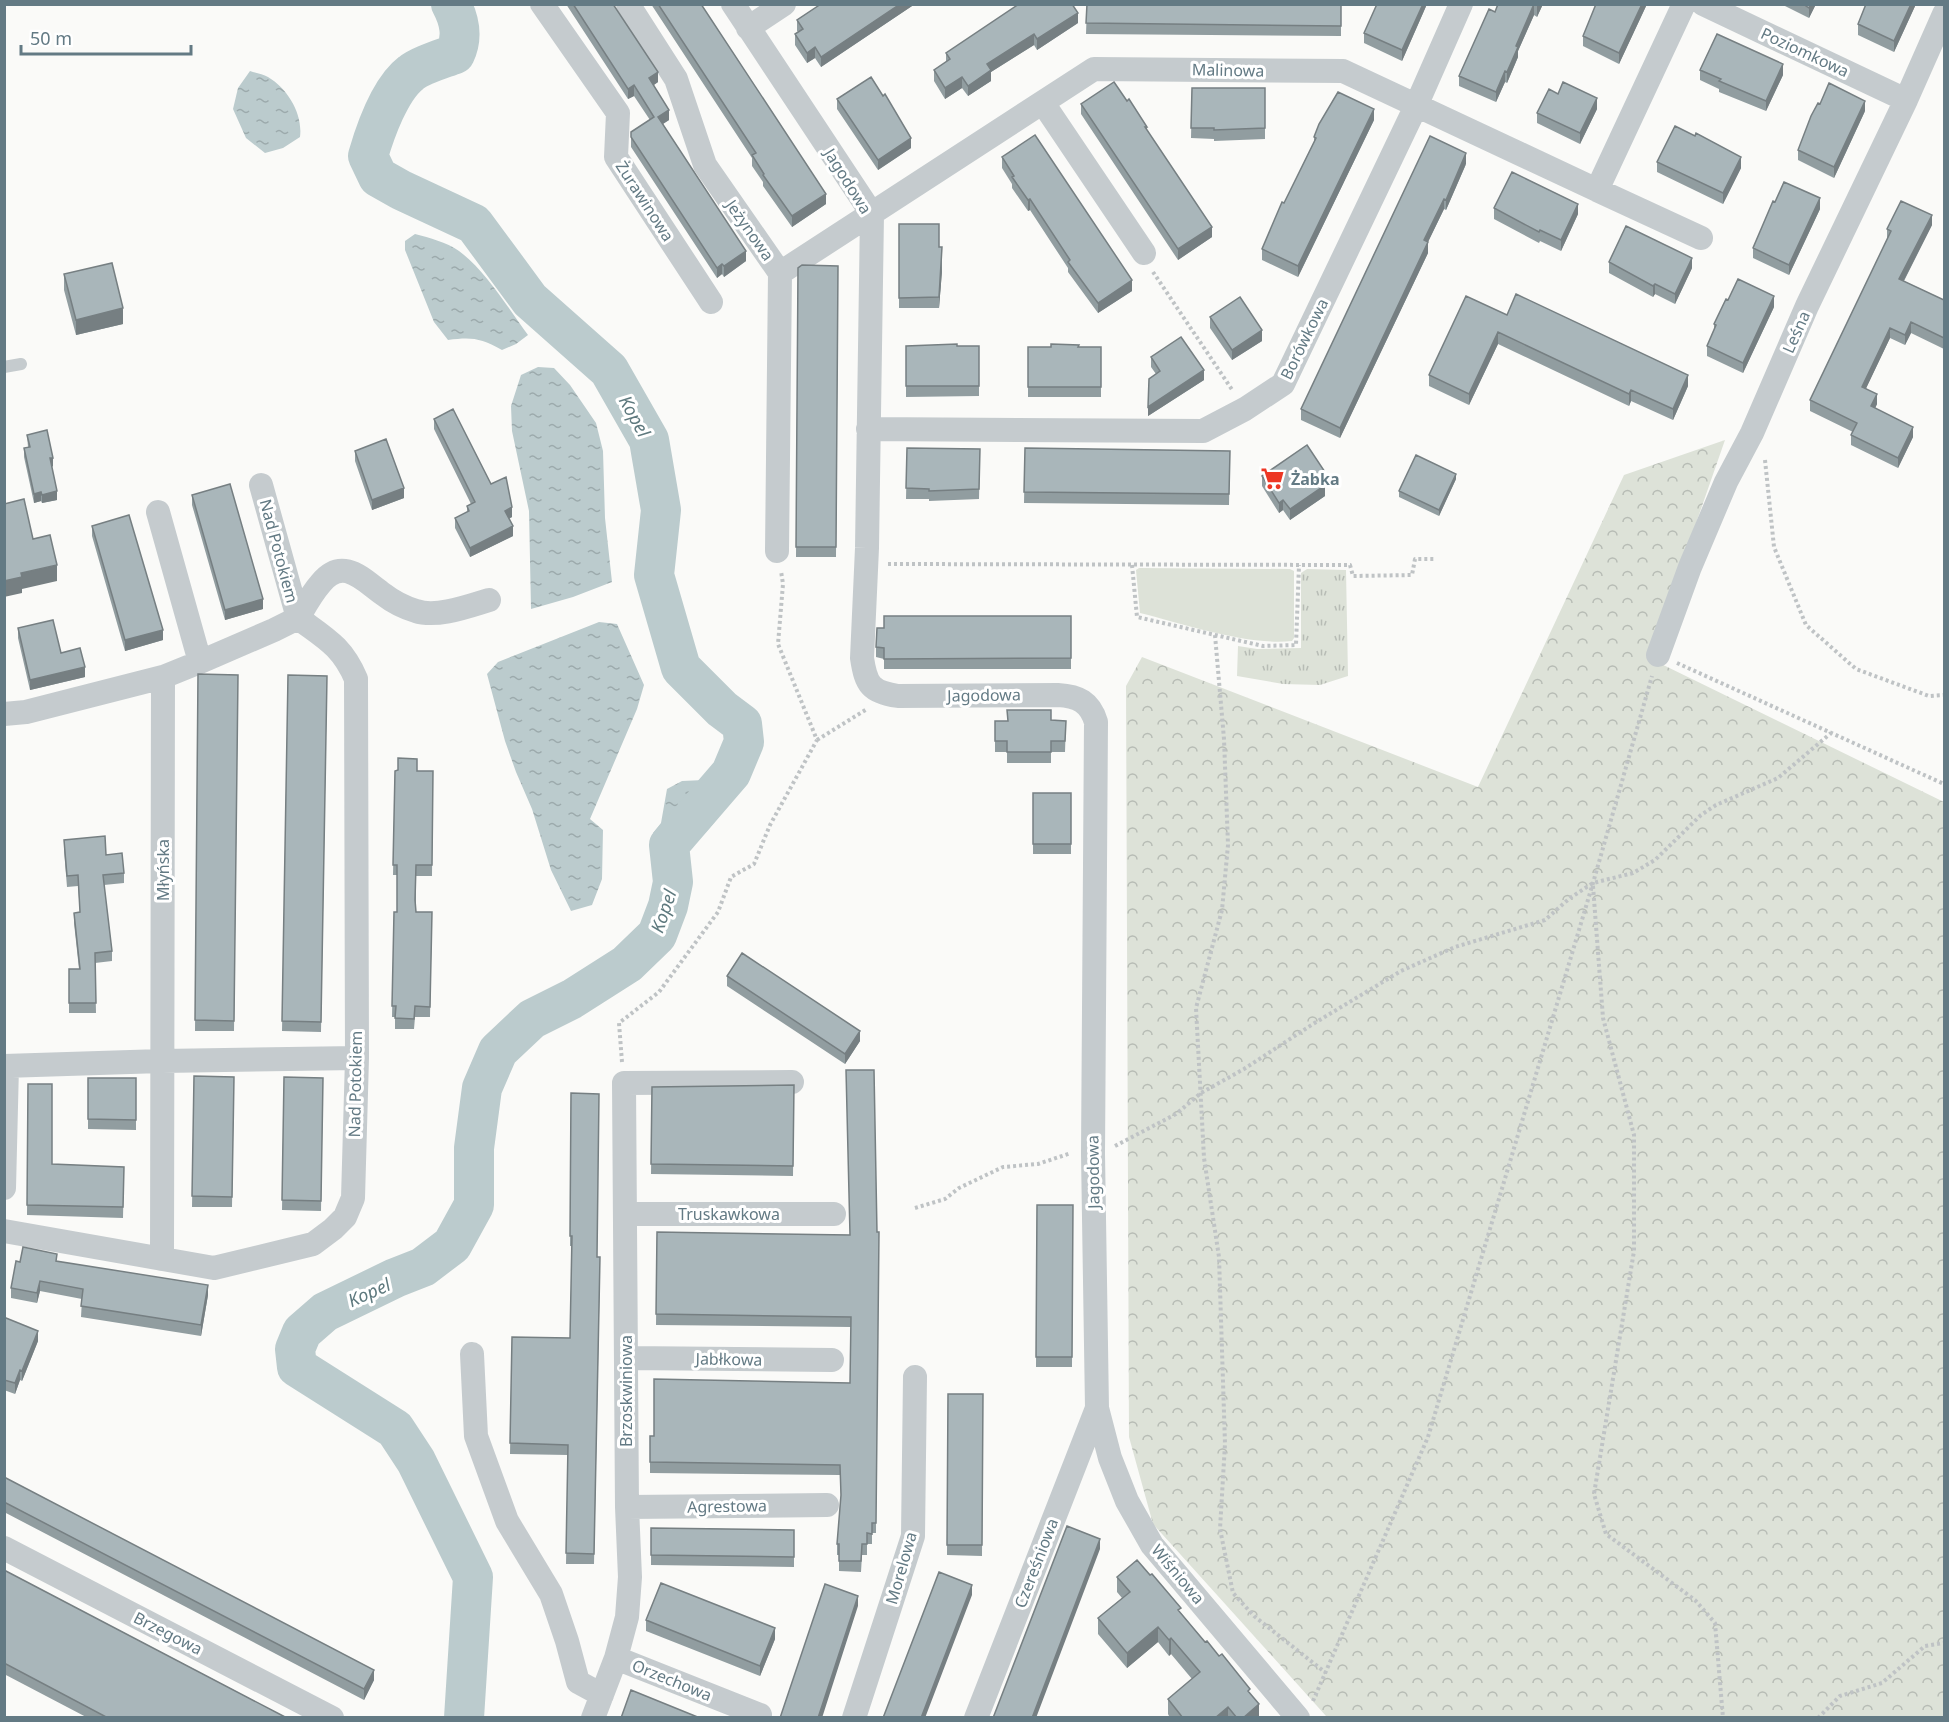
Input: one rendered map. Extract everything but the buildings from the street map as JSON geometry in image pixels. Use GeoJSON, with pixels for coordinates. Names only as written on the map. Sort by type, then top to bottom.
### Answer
{"type":"FeatureCollection","features":[{"type":"Feature","properties":{"kind":"street","name":"Żurawinowa"},"geometry":{"type":"LineString","coordinates":[[543,4],[618,113],[616,157],[711,302]]}},
{"type":"Feature","properties":{"kind":"street","name":"Jeżynowa"},"geometry":{"type":"LineString","coordinates":[[628,4],[676,79],[705,165],[780,273],[777,551]]}},
{"type":"Feature","properties":{"kind":"street","name":"Jagodowa"},"geometry":{"type":"LineString","coordinates":[[732,4],[872,214],[864,676],[872,688],[883,694],[898,696],[1058,694],[1071,696],[1085,702],[1092,710],[1096,722],[1092,1154],[1097,1408]]}},
{"type":"Feature","properties":{"kind":"street"},"geometry":{"type":"LineString","coordinates":[[748,28],[784,4]]}},
{"type":"Feature","properties":{"kind":"street","name":"Borówkowa"},"geometry":{"type":"LineString","coordinates":[[868,429],[1203,431],[1245,409],[1283,384],[1416,106],[1461,4]]}},
{"type":"Feature","properties":{"kind":"street"},"geometry":{"type":"LineString","coordinates":[[1597,190],[1684,4]]}},
{"type":"Feature","properties":{"kind":"street","name":"Poziomkowa"},"geometry":{"type":"LineString","coordinates":[[1703,4],[1906,100]]}},
{"type":"Feature","properties":{"kind":"street","name":"Leśna"},"geometry":{"type":"LineString","coordinates":[[1658,655],[1726,482],[1752,433],[1807,306],[1906,100],[1944,14]]}},
{"type":"Feature","properties":{"kind":"street","name":"Malinowa"},"geometry":{"type":"LineString","coordinates":[[780,273],[1094,69],[1343,71],[1416,106]]}},
{"type":"Feature","properties":{"kind":"street"},"geometry":{"type":"LineString","coordinates":[[1043,103],[1144,253]]}},
{"type":"Feature","properties":{"kind":"street"},"geometry":{"type":"LineString","coordinates":[[1416,106],[1701,238]]}},
{"type":"Feature","properties":{"kind":"street","name":"Nad Potokiem"},"geometry":{"type":"LineString","coordinates":[[4,1231],[214,1268],[313,1244],[345,1217],[353,1198],[357,1058],[356,679],[348,661],[336,646],[297,618],[261,485]]}},
{"type":"Feature","properties":{"kind":"street"},"geometry":{"type":"LineString","coordinates":[[4,714],[26,712],[163,677],[200,662],[158,512]]}},
{"type":"Feature","properties":{"kind":"street"},"geometry":{"type":"LineString","coordinates":[[297,618],[321,582],[330,574],[341,570],[357,574],[385,596],[418,612],[449,611],[489,600]]}},
{"type":"Feature","properties":{"kind":"street","name":"Nad Potokiem"},"geometry":{"type":"LineString","coordinates":[[200,662],[297,618]]}},
{"type":"Feature","properties":{"kind":"street","name":"Młyńska"},"geometry":{"type":"LineString","coordinates":[[162,1259],[163,677]]}},
{"type":"Feature","properties":{"kind":"street"},"geometry":{"type":"LineString","coordinates":[[4,1188],[6,1066],[162,1060],[357,1058]]}},
{"type":"Feature","properties":{"kind":"street"},"geometry":{"type":"LineString","coordinates":[[624,1083],[792,1082]]}},
{"type":"Feature","properties":{"kind":"street","name":"Brzoskwiniowa"},"geometry":{"type":"LineString","coordinates":[[593,1718],[616,1658],[627,1617],[630,1577],[627,1507],[624,1083]]}},
{"type":"Feature","properties":{"kind":"street","name":"Truskawkowa"},"geometry":{"type":"LineString","coordinates":[[625,1214],[834,1214]]}},
{"type":"Feature","properties":{"kind":"street"},"geometry":{"type":"LineString","coordinates":[[472,1354],[476,1436],[507,1521],[551,1593],[578,1682],[602,1695]]}},
{"type":"Feature","properties":{"kind":"street","name":"Jabłkowa"},"geometry":{"type":"LineString","coordinates":[[626,1358],[832,1360]]}},
{"type":"Feature","properties":{"kind":"street","name":"Morelowa"},"geometry":{"type":"LineString","coordinates":[[854,1718],[913,1536],[915,1377]]}},
{"type":"Feature","properties":{"kind":"street","name":"Wiśniowa"},"geometry":{"type":"LineString","coordinates":[[1097,1408],[1110,1458],[1127,1501],[1152,1545],[1303,1714]]}},
{"type":"Feature","properties":{"kind":"street","name":"Czereśniowa"},"geometry":{"type":"LineString","coordinates":[[976,1718],[1097,1408]]}},
{"type":"Feature","properties":{"kind":"street","name":"Agrestowa"},"geometry":{"type":"LineString","coordinates":[[627,1507],[827,1505]]}},
{"type":"Feature","properties":{"kind":"street","name":"Brzegowa"},"geometry":{"type":"LineString","coordinates":[[4,1548],[332,1718]]}},
{"type":"Feature","properties":{"kind":"street","name":"Orzechowa"},"geometry":{"type":"LineString","coordinates":[[616,1658],[760,1715]]}},
{"type":"Feature","properties":{"kind":"lane"},"geometry":{"type":"LineString","coordinates":[[4,367],[21,363]]}},
{"type":"Feature","properties":{"kind":"path"},"geometry":{"type":"LineString","coordinates":[[1144,253],[1150,267],[1245,409]]}},
{"type":"Feature","properties":{"kind":"path"},"geometry":{"type":"LineString","coordinates":[[1752,433],[1763,442],[1773,547],[1806,625],[1856,669],[1929,696],[1944,695]]}},
{"type":"Feature","properties":{"kind":"path"},"geometry":{"type":"LineString","coordinates":[[777,551],[783,584],[778,644],[817,740]]}},
{"type":"Feature","properties":{"kind":"path"},"geometry":{"type":"LineString","coordinates":[[866,563],[1350,565],[1353,576],[1413,576],[1414,559],[1434,559]]}},
{"type":"Feature","properties":{"kind":"path"},"geometry":{"type":"LineString","coordinates":[[1132,565],[1137,616],[1263,646],[1296,645],[1299,565]]}},
{"type":"Feature","properties":{"kind":"path"},"geometry":{"type":"LineString","coordinates":[[1215,635],[1224,739],[1228,845],[1222,910],[1196,1008],[1204,1158],[1219,1257],[1225,1444],[1220,1529],[1233,1593],[1254,1616],[1326,1673]]}},
{"type":"Feature","properties":{"kind":"path"},"geometry":{"type":"LineString","coordinates":[[1303,1714],[1326,1673],[1428,1437],[1593,883],[1658,655],[1944,784]]}},
{"type":"Feature","properties":{"kind":"path"},"geometry":{"type":"LineString","coordinates":[[624,1083],[619,1023],[659,992],[718,912],[731,876],[754,864],[770,825],[817,740],[868,708],[883,694]]}},
{"type":"Feature","properties":{"kind":"path"},"geometry":{"type":"LineString","coordinates":[[915,1208],[945,1199],[959,1188],[1003,1167],[1038,1164],[1069,1152],[1103,1154],[1176,1114],[1201,1093],[1401,972],[1455,947],[1545,920],[1570,898],[1593,883],[1633,873],[1655,860],[1701,815],[1716,805],[1778,778],[1831,733]]}},
{"type":"Feature","properties":{"kind":"path"},"geometry":{"type":"LineString","coordinates":[[1593,883],[1603,1018],[1634,1135],[1634,1251],[1594,1494],[1606,1534],[1695,1600],[1714,1623],[1723,1718]]}},
{"type":"Feature","properties":{"kind":"path"},"geometry":{"type":"LineString","coordinates":[[1818,1718],[1840,1696],[1882,1683],[1925,1646],[1944,1643]]}},
{"type":"Feature","properties":{"kind":"green space"},"geometry":{"type":"Polygon","coordinates":[[[1725,440],[1649,658],[1944,802],[1944,1717],[1325,1717],[1153,1524],[1129,1437],[1126,686],[1142,657],[1478,787],[1624,475],[1725,440]]]}},
{"type":"Feature","properties":{"kind":"green space"},"geometry":{"type":"Polygon","coordinates":[[[1139,568],[1290,569],[1294,571],[1294,638],[1292,641],[1275,642],[1236,637],[1140,613],[1136,570],[1139,568]]]}},
{"type":"Feature","properties":{"kind":"green space"},"geometry":{"type":"Polygon","coordinates":[[[1307,569],[1346,570],[1348,676],[1320,685],[1283,684],[1237,676],[1238,646],[1257,649],[1301,648],[1301,573],[1307,569]]]}},
{"type":"Feature","properties":{"kind":"water"},"geometry":{"type":"Polygon","coordinates":[[[250,71],[266,76],[275,82],[293,103],[299,120],[300,137],[283,148],[265,153],[246,138],[233,109],[238,88],[250,71]]]}},
{"type":"Feature","properties":{"kind":"water"},"geometry":{"type":"Polygon","coordinates":[[[415,234],[449,245],[469,259],[496,290],[528,335],[502,350],[476,339],[448,340],[434,322],[405,250],[405,241],[415,234]]]}},
{"type":"Feature","properties":{"kind":"water"},"geometry":{"type":"Polygon","coordinates":[[[538,367],[554,368],[570,385],[596,423],[603,451],[605,518],[612,582],[573,597],[531,609],[529,511],[512,431],[511,406],[521,375],[538,367]]]}},
{"type":"Feature","properties":{"kind":"water"},"geometry":{"type":"Polygon","coordinates":[[[599,622],[617,624],[644,685],[637,709],[590,819],[603,830],[602,879],[592,905],[571,911],[551,870],[532,809],[505,741],[487,674],[498,662],[599,622]]]}},
{"type":"Feature","properties":{"kind":"water"},"geometry":{"type":"Polygon","coordinates":[[[704,780],[722,784],[726,798],[725,806],[715,822],[679,856],[653,833],[661,823],[667,789],[682,781],[704,780]]]}},
{"type":"Feature","properties":{"kind":"waterway","name":"Kopel"},"geometry":{"type":"LineString","coordinates":[[451,4],[459,29],[459,41],[455,54],[420,67],[403,80],[384,112],[368,156],[378,177],[474,224],[530,300],[609,370],[649,440],[661,510],[654,575],[681,668],[722,709],[742,724],[744,742],[731,773],[669,845],[673,882],[668,906],[657,935],[627,964],[572,999],[532,1019],[498,1051],[482,1088],[474,1148],[474,1205],[452,1245],[423,1267],[325,1312],[302,1332],[295,1349],[297,1367],[395,1429],[416,1461],[473,1577],[464,1718]]}},
{"type":"Feature","properties":{"kind":"place","name":"Żabka"},"geometry":{"type":"Point","coordinates":[1273,479]}}]}
